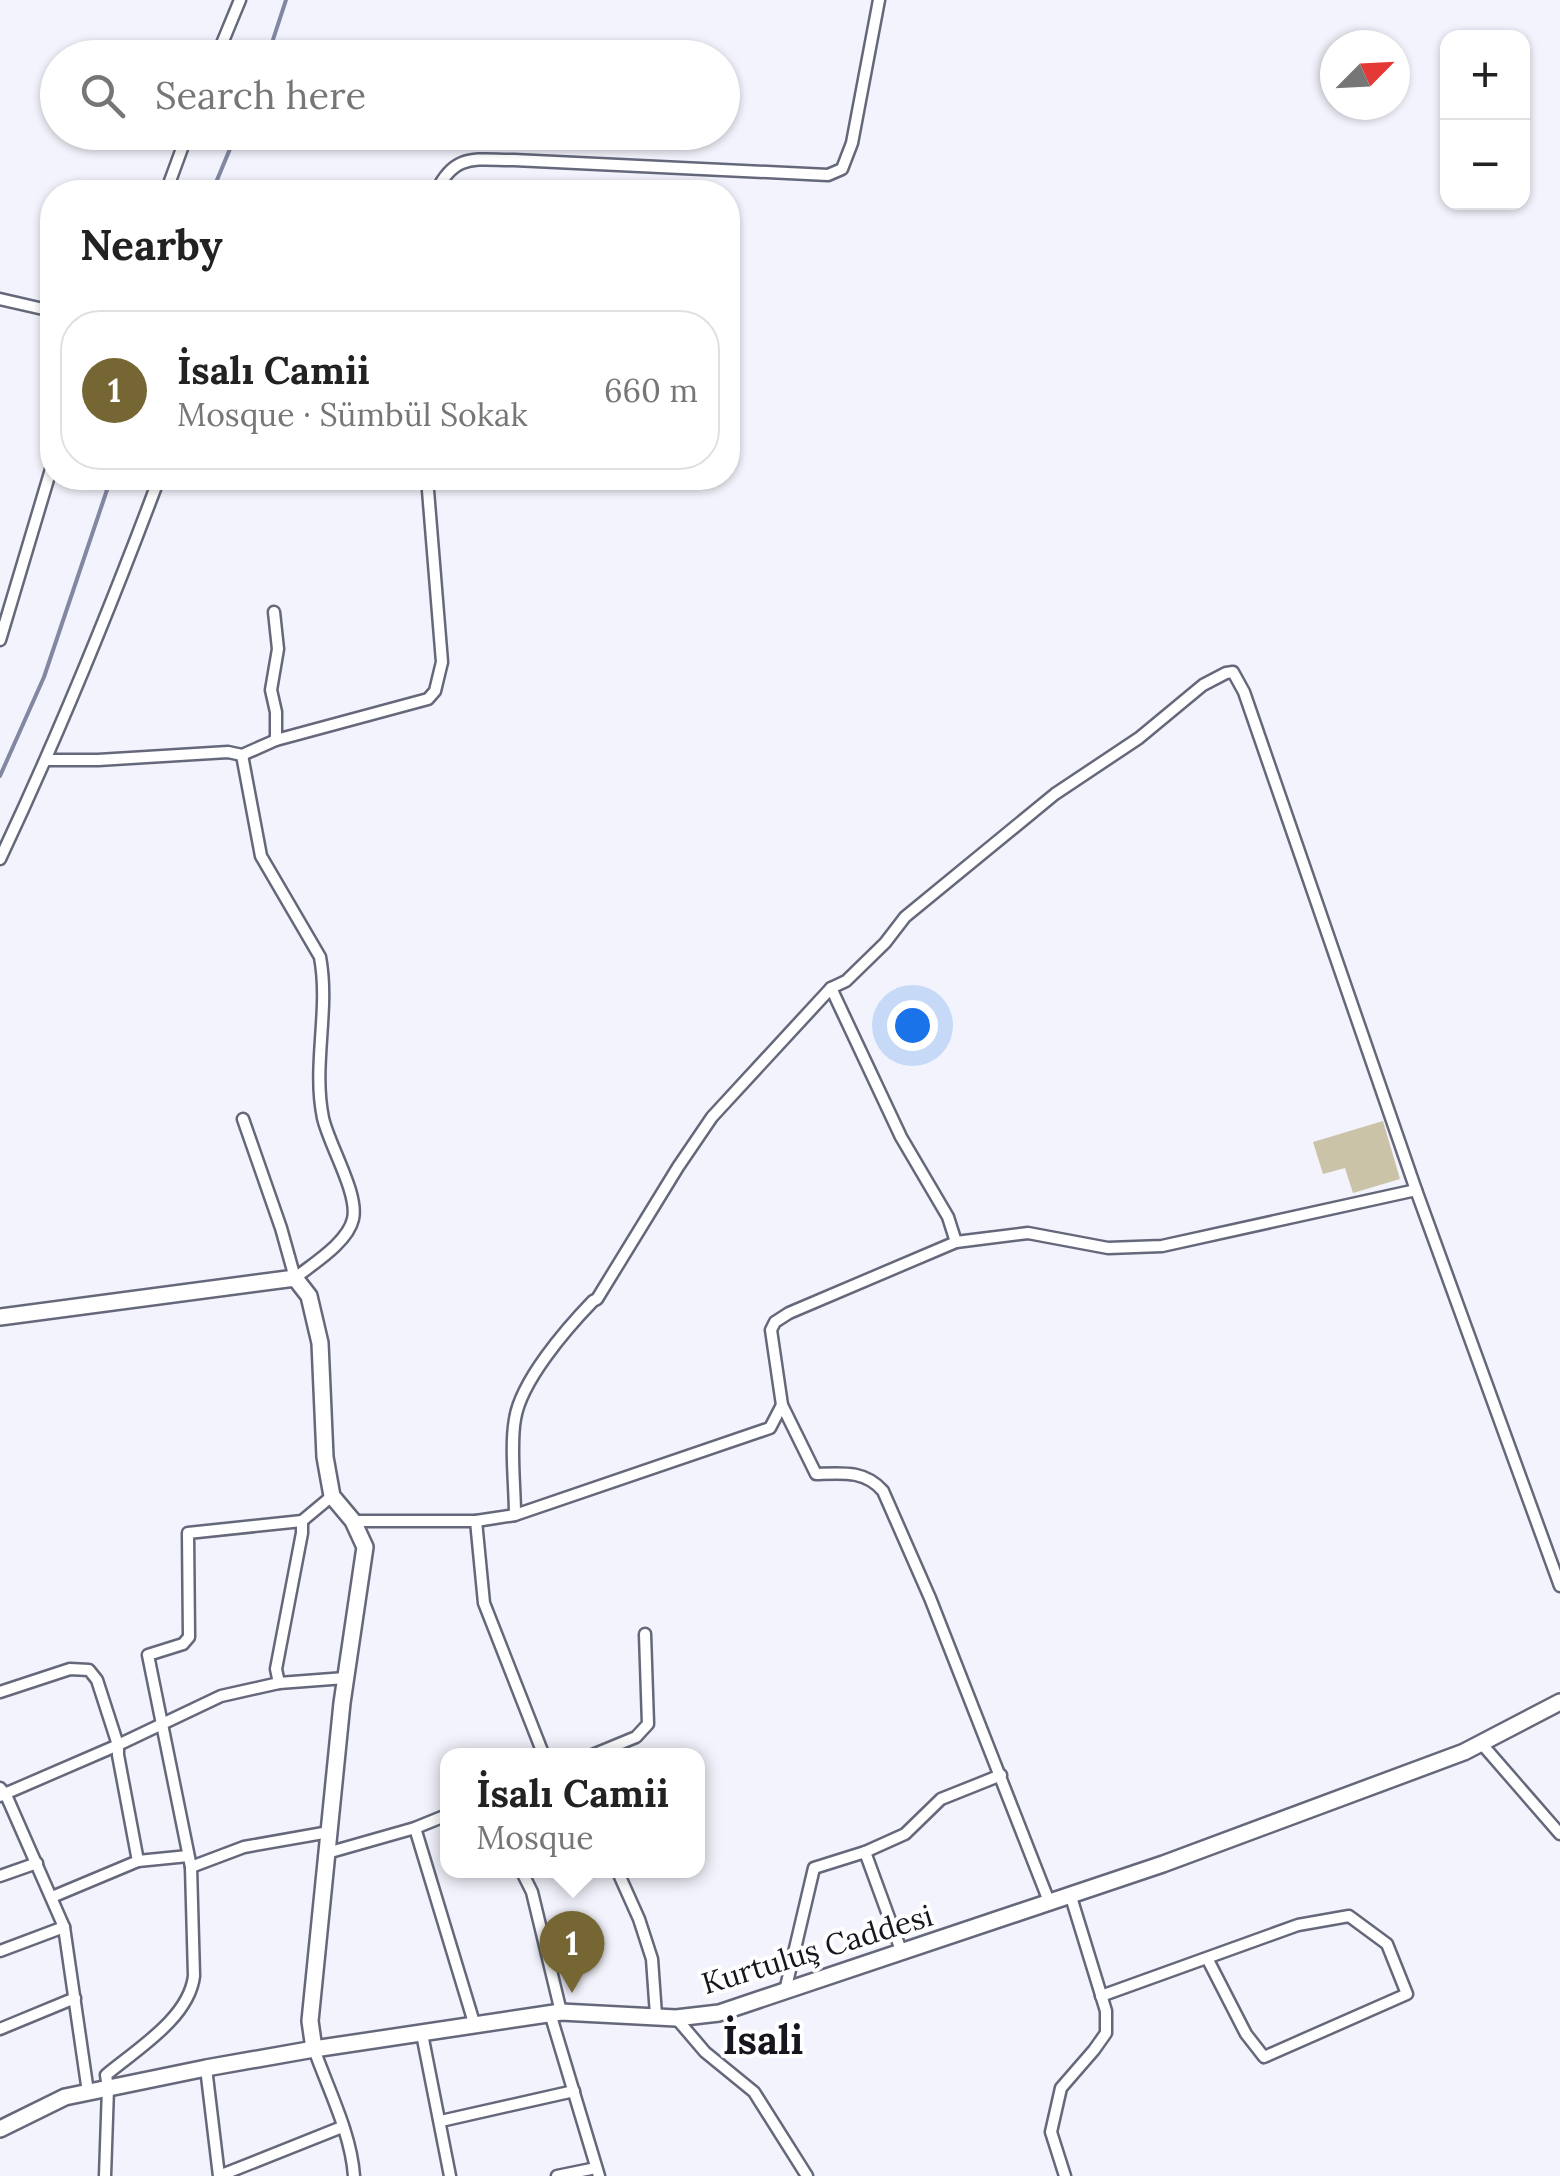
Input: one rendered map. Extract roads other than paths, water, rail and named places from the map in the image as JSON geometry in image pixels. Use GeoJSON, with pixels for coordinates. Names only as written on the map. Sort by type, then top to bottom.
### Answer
{"type":"FeatureCollection","features":[{"type":"Feature","properties":{"kind":"main road"},"geometry":{"type":"LineString","coordinates":[[0,1317],[296,1278],[309,1296],[320,1344],[325,1457],[332,1496],[354,1521],[365,1547],[328,1832],[310,2022],[314,2049]]}},
{"type":"Feature","properties":{"kind":"main road","name":"Kurtuluş Caddesi"},"geometry":{"type":"LineString","coordinates":[[0,2128],[65,2097],[314,2049],[556,2012],[676,2018],[720,2013],[1071,1897],[1446,1758],[1560,1702]]}},
{"type":"Feature","properties":{"kind":"street"},"geometry":{"type":"LineString","coordinates":[[223,40],[240,0]]}},
{"type":"Feature","properties":{"kind":"street"},"geometry":{"type":"LineString","coordinates":[[444,180],[459,163],[474,160],[828,175],[842,169],[852,142],[879,0]]}},
{"type":"Feature","properties":{"kind":"street"},"geometry":{"type":"LineString","coordinates":[[170,180],[181,150]]}},
{"type":"Feature","properties":{"kind":"street"},"geometry":{"type":"LineString","coordinates":[[0,298],[40,307]]}},
{"type":"Feature","properties":{"kind":"street"},"geometry":{"type":"LineString","coordinates":[[0,640],[45,490]]}},
{"type":"Feature","properties":{"kind":"street"},"geometry":{"type":"LineString","coordinates":[[0,859],[47,760],[155,490]]}},
{"type":"Feature","properties":{"kind":"street"},"geometry":{"type":"LineString","coordinates":[[47,760],[228,752],[242,755],[276,740],[428,699],[435,691],[442,662],[429,490]]}},
{"type":"Feature","properties":{"kind":"street"},"geometry":{"type":"LineString","coordinates":[[274,612],[278,649],[271,690],[276,740]]}},
{"type":"Feature","properties":{"kind":"street"},"geometry":{"type":"LineString","coordinates":[[515,1515],[514,1422],[520,1396],[567,1328],[597,1299],[712,1118],[831,988],[846,981],[905,917],[1056,794],[1139,738],[1203,686],[1233,672],[1244,692],[1416,1190],[1560,1586]]}},
{"type":"Feature","properties":{"kind":"street"},"geometry":{"type":"LineString","coordinates":[[242,755],[261,856],[320,958],[324,1004],[321,1108],[355,1215],[348,1234],[296,1278],[244,1120]]}},
{"type":"Feature","properties":{"kind":"street"},"geometry":{"type":"LineString","coordinates":[[831,988],[901,1137],[948,1217],[956,1242]]}},
{"type":"Feature","properties":{"kind":"street"},"geometry":{"type":"LineString","coordinates":[[1050,1904],[930,1598],[883,1492],[863,1476],[816,1474],[782,1406],[770,1330],[788,1312],[956,1242],[1028,1233],[1108,1248],[1162,1246],[1416,1190]]}},
{"type":"Feature","properties":{"kind":"street"},"geometry":{"type":"LineString","coordinates":[[354,1521],[476,1521],[515,1515],[770,1428],[782,1406]]}},
{"type":"Feature","properties":{"kind":"street"},"geometry":{"type":"LineString","coordinates":[[105,2176],[106,2075],[180,2013],[192,1991],[194,1976],[189,1861],[148,1656],[183,1644],[189,1636],[188,1533],[302,1522],[332,1496]]}},
{"type":"Feature","properties":{"kind":"street"},"geometry":{"type":"LineString","coordinates":[[476,1521],[484,1603],[541,1748]]}},
{"type":"Feature","properties":{"kind":"street"},"geometry":{"type":"LineString","coordinates":[[279,1683],[276,1669],[302,1522]]}},
{"type":"Feature","properties":{"kind":"street"},"geometry":{"type":"LineString","coordinates":[[609,1748],[636,1737],[648,1724],[646,1634]]}},
{"type":"Feature","properties":{"kind":"street"},"geometry":{"type":"LineString","coordinates":[[0,1692],[70,1670],[89,1670],[97,1680],[118,1745],[138,1860]]}},
{"type":"Feature","properties":{"kind":"street"},"geometry":{"type":"LineString","coordinates":[[88,2092],[64,1927],[2,1793],[118,1745],[221,1696],[279,1683],[345,1678]]}},
{"type":"Feature","properties":{"kind":"street"},"geometry":{"type":"LineString","coordinates":[[1481,1743],[1560,1834]]}},
{"type":"Feature","properties":{"kind":"street"},"geometry":{"type":"LineString","coordinates":[[784,1992],[814,1868],[866,1852],[906,1834],[942,1799],[1001,1776]]}},
{"type":"Feature","properties":{"kind":"street"},"geometry":{"type":"LineString","coordinates":[[326,1852],[440,1818]]}},
{"type":"Feature","properties":{"kind":"street"},"geometry":{"type":"LineString","coordinates":[[415,1828],[475,2026]]}},
{"type":"Feature","properties":{"kind":"street"},"geometry":{"type":"LineString","coordinates":[[52,1897],[138,1860],[189,1861],[328,1832]]}},
{"type":"Feature","properties":{"kind":"street"},"geometry":{"type":"LineString","coordinates":[[866,1852],[902,1953]]}},
{"type":"Feature","properties":{"kind":"street"},"geometry":{"type":"LineString","coordinates":[[0,1876],[36,1863]]}},
{"type":"Feature","properties":{"kind":"street"},"geometry":{"type":"LineString","coordinates":[[525,1878],[532,1892],[574,2091],[597,2172],[557,2176]]}},
{"type":"Feature","properties":{"kind":"street"},"geometry":{"type":"LineString","coordinates":[[621,1878],[652,1960],[656,2015]]}},
{"type":"Feature","properties":{"kind":"street"},"geometry":{"type":"LineString","coordinates":[[1065,2176],[1051,2132],[1061,2088],[1106,2033],[1106,2011],[1071,1897]]}},
{"type":"Feature","properties":{"kind":"street"},"geometry":{"type":"LineString","coordinates":[[1101,1996],[1298,1925],[1349,1916],[1387,1944],[1407,1994],[1264,2057],[1246,2034],[1207,1958]]}},
{"type":"Feature","properties":{"kind":"street"},"geometry":{"type":"LineString","coordinates":[[0,1951],[64,1927]]}},
{"type":"Feature","properties":{"kind":"street"},"geometry":{"type":"LineString","coordinates":[[0,2029],[74,1998]]}},
{"type":"Feature","properties":{"kind":"street"},"geometry":{"type":"LineString","coordinates":[[676,2018],[705,2052],[754,2092],[806,2176]]}},
{"type":"Feature","properties":{"kind":"street"},"geometry":{"type":"LineString","coordinates":[[422,2034],[450,2176]]}},
{"type":"Feature","properties":{"kind":"street"},"geometry":{"type":"LineString","coordinates":[[314,2049],[342,2127],[354,2176]]}},
{"type":"Feature","properties":{"kind":"street"},"geometry":{"type":"LineString","coordinates":[[206,2068],[219,2176],[342,2127]]}},
{"type":"Feature","properties":{"kind":"street"},"geometry":{"type":"LineString","coordinates":[[441,2120],[574,2091]]}},
{"type":"Feature","properties":{"kind":"waterway"},"geometry":{"type":"LineString","coordinates":[[273,40],[286,0]]}},
{"type":"Feature","properties":{"kind":"waterway"},"geometry":{"type":"LineString","coordinates":[[217,180],[230,150]]}},
{"type":"Feature","properties":{"kind":"waterway"},"geometry":{"type":"LineString","coordinates":[[0,776],[44,677],[107,490]]}},
{"type":"Feature","properties":{"kind":"place","name":"İsalı Camii"},"geometry":{"type":"Point","coordinates":[572,1993]}},
{"type":"Feature","properties":{"kind":"district","name":"İsali"},"geometry":{"type":"Point","coordinates":[763,2039]}}]}
